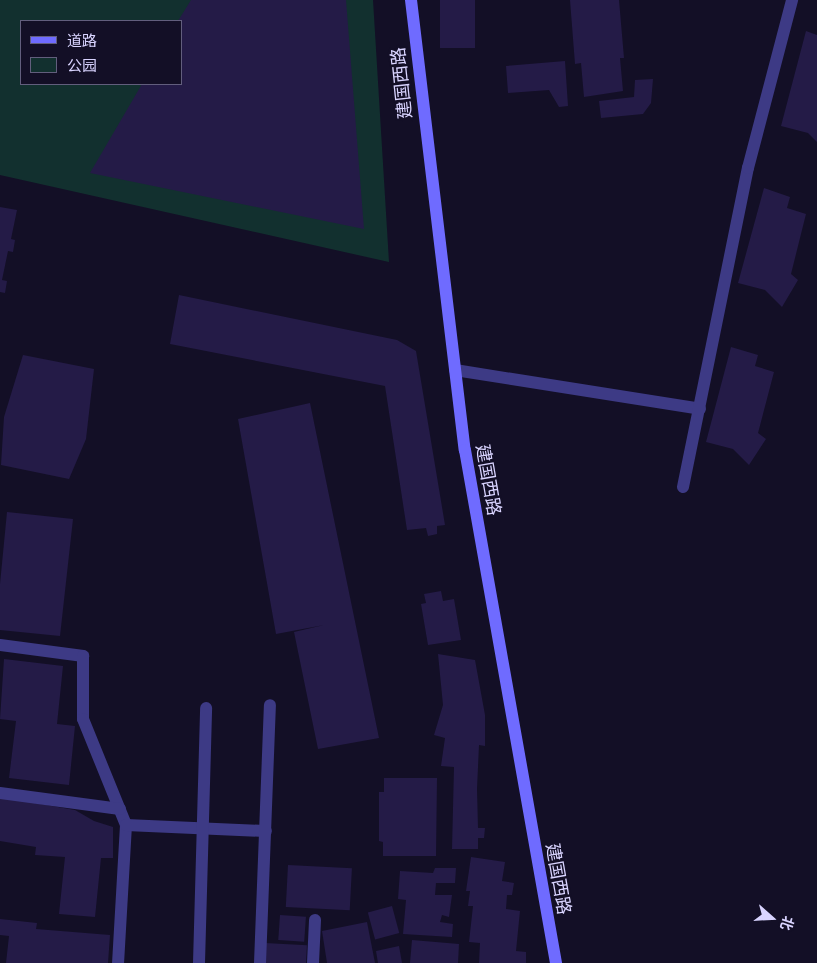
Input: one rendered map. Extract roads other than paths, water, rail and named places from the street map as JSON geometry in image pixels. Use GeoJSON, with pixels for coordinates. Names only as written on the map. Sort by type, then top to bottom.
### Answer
{"type":"FeatureCollection","features":[{"type":"Feature","properties":{"kind":"street","name":"建国西路"},"geometry":{"type":"LineString","coordinates":[[412,0],[467,460],[556,963]]}},
{"type":"Feature","properties":{"kind":"street"},"geometry":{"type":"LineString","coordinates":[[683,488],[748,168],[792,0]]}},
{"type":"Feature","properties":{"kind":"street"},"geometry":{"type":"LineString","coordinates":[[455,370],[700,410]]}},
{"type":"Feature","properties":{"kind":"street"},"geometry":{"type":"LineString","coordinates":[[0,645],[83,656],[83,719],[126,825],[118,963]]}},
{"type":"Feature","properties":{"kind":"street"},"geometry":{"type":"LineString","coordinates":[[260,963],[270,705]]}},
{"type":"Feature","properties":{"kind":"street"},"geometry":{"type":"LineString","coordinates":[[199,963],[206,708]]}},
{"type":"Feature","properties":{"kind":"street"},"geometry":{"type":"LineString","coordinates":[[0,792],[120,809]]}},
{"type":"Feature","properties":{"kind":"street"},"geometry":{"type":"LineString","coordinates":[[126,825],[266,831]]}},
{"type":"Feature","properties":{"kind":"street"},"geometry":{"type":"LineString","coordinates":[[313,963],[315,920]]}}]}
